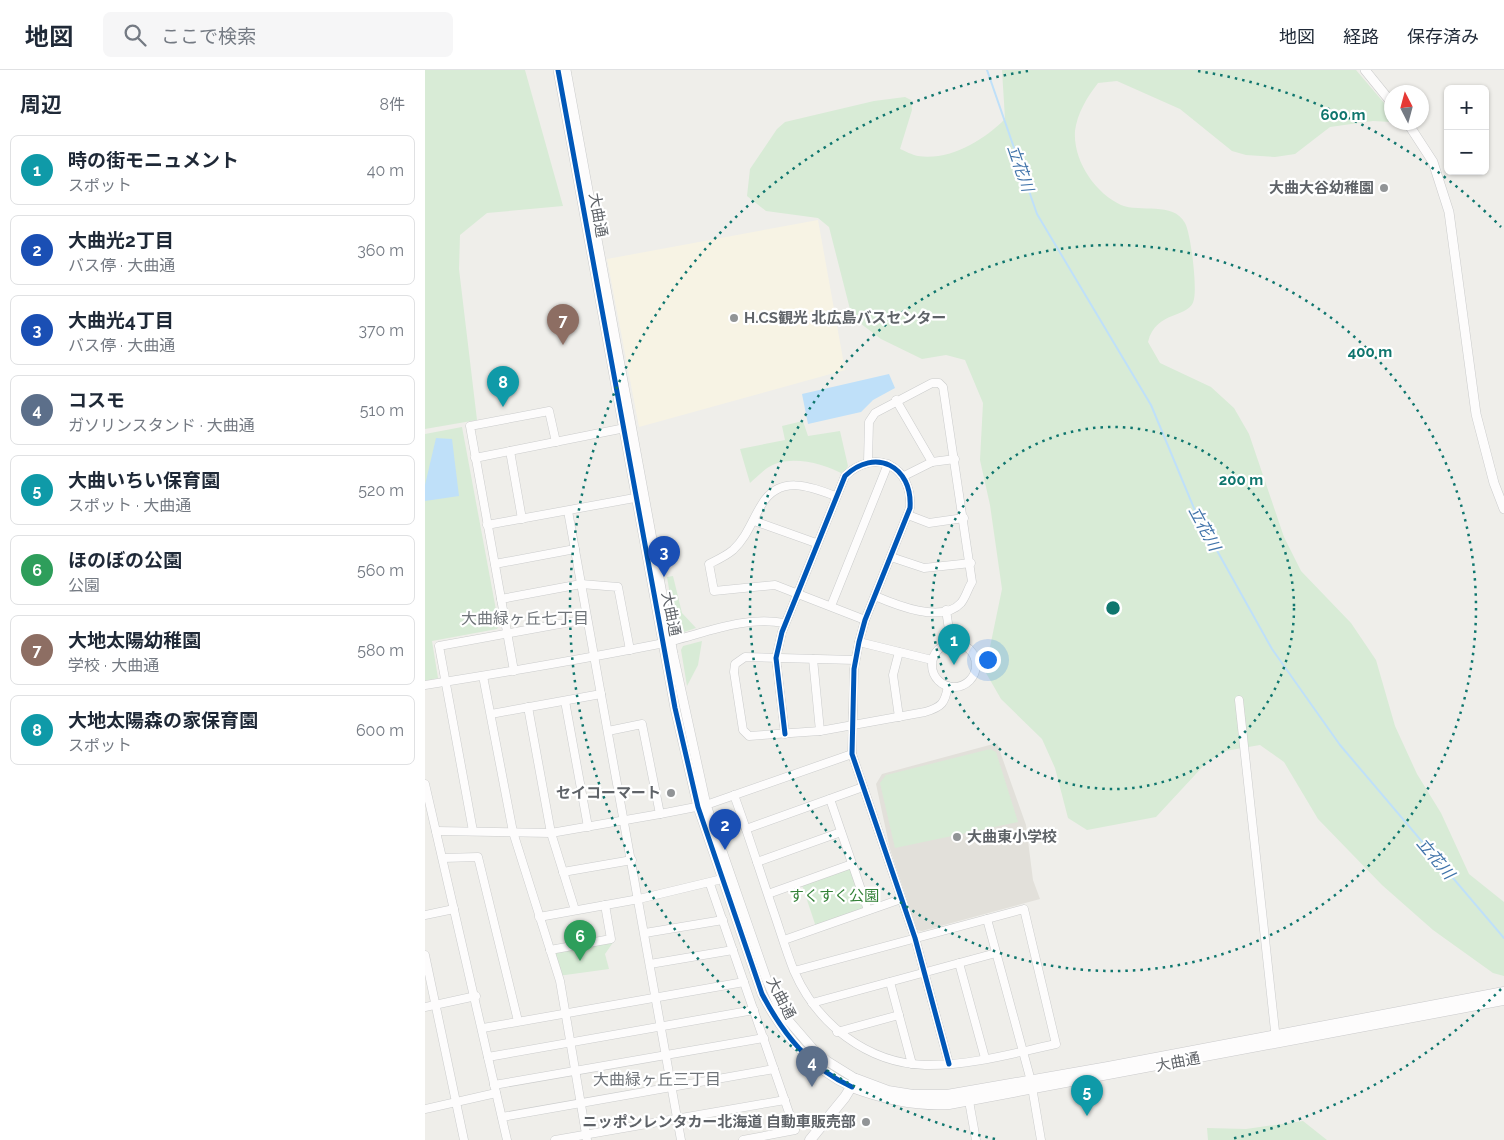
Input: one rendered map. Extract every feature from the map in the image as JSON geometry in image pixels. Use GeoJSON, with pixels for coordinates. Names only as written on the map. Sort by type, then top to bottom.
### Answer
{"type":"FeatureCollection","features":[{"type":"Feature","properties":{"kind":"main road","name":"大曲通"},"geometry":{"type":"LineString","coordinates":[[854,1083],[883,1098],[913,1104],[969,1100],[1032,1085],[1504,992]]}},
{"type":"Feature","properties":{"kind":"main road","name":"大曲通"},"geometry":{"type":"LineString","coordinates":[[1276,1038],[1504,1000]]}},
{"type":"Feature","properties":{"kind":"main road","name":"大曲通"},"geometry":{"type":"LineString","coordinates":[[854,1083],[888,1091],[934,1096],[1032,1085]]}},
{"type":"Feature","properties":{"kind":"main road"},"geometry":{"type":"LineString","coordinates":[[810,1140],[854,1083]]}},
{"type":"Feature","properties":{"kind":"street","name":"大曲通"},"geometry":{"type":"LineString","coordinates":[[558,70],[628,428],[667,642],[702,806],[722,880],[762,994],[775,1018],[804,1054],[830,1075],[854,1083]]}},
{"type":"Feature","properties":{"kind":"street","name":"大曲通"},"geometry":{"type":"LineString","coordinates":[[566,70],[628,428]]}},
{"type":"Feature","properties":{"kind":"street"},"geometry":{"type":"LineString","coordinates":[[1365,70],[1384,93]]}},
{"type":"Feature","properties":{"kind":"street"},"geometry":{"type":"LineString","coordinates":[[1412,130],[1433,162],[1449,212],[1476,414],[1494,482],[1504,510]]}},
{"type":"Feature","properties":{"kind":"street"},"geometry":{"type":"LineString","coordinates":[[868,462],[869,422],[875,413],[896,400],[932,383],[939,383],[943,388],[955,459],[972,582],[961,604],[946,610],[907,610],[875,596]]}},
{"type":"Feature","properties":{"kind":"street"},"geometry":{"type":"LineString","coordinates":[[896,400],[932,462]]}},
{"type":"Feature","properties":{"kind":"street"},"geometry":{"type":"LineString","coordinates":[[514,671],[470,426],[549,411],[556,442]]}},
{"type":"Feature","properties":{"kind":"street"},"geometry":{"type":"LineString","coordinates":[[475,458],[628,428]]}},
{"type":"Feature","properties":{"kind":"street"},"geometry":{"type":"LineString","coordinates":[[510,451],[522,519]]}},
{"type":"Feature","properties":{"kind":"street"},"geometry":{"type":"LineString","coordinates":[[904,476],[932,462],[955,459]]}},
{"type":"Feature","properties":{"kind":"street"},"geometry":{"type":"LineString","coordinates":[[785,734],[776,658],[784,623],[835,496],[845,476],[854,467],[868,462],[888,464],[904,476],[911,495],[908,515],[865,620],[859,642],[855,660],[852,754],[915,938],[949,1064]]}},
{"type":"Feature","properties":{"kind":"street"},"geometry":{"type":"LineString","coordinates":[[831,606],[888,464]]}},
{"type":"Feature","properties":{"kind":"street"},"geometry":{"type":"LineString","coordinates":[[835,496],[817,489],[793,484],[777,490],[762,503],[744,537],[731,552],[709,564],[715,591],[775,584],[865,620]]}},
{"type":"Feature","properties":{"kind":"street"},"geometry":{"type":"LineString","coordinates":[[487,525],[641,497]]}},
{"type":"Feature","properties":{"kind":"street"},"geometry":{"type":"LineString","coordinates":[[568,511],[681,1140]]}},
{"type":"Feature","properties":{"kind":"street"},"geometry":{"type":"LineString","coordinates":[[908,515],[929,522],[964,518]]}},
{"type":"Feature","properties":{"kind":"street"},"geometry":{"type":"LineString","coordinates":[[754,521],[816,543]]}},
{"type":"Feature","properties":{"kind":"street"},"geometry":{"type":"LineString","coordinates":[[495,564],[575,548]]}},
{"type":"Feature","properties":{"kind":"street"},"geometry":{"type":"LineString","coordinates":[[891,557],[924,568],[971,564]]}},
{"type":"Feature","properties":{"kind":"street"},"geometry":{"type":"LineString","coordinates":[[501,598],[581,584],[618,587],[631,650]]}},
{"type":"Feature","properties":{"kind":"street"},"geometry":{"type":"LineString","coordinates":[[946,610],[951,643]]}},
{"type":"Feature","properties":{"kind":"street"},"geometry":{"type":"LineString","coordinates":[[473,831],[439,646],[587,619]]}},
{"type":"Feature","properties":{"kind":"street"},"geometry":{"type":"LineString","coordinates":[[425,685],[631,650],[744,622],[763,619],[784,623]]}},
{"type":"Feature","properties":{"kind":"street"},"geometry":{"type":"LineString","coordinates":[[859,642],[932,660]]}},
{"type":"Feature","properties":{"kind":"street"},"geometry":{"type":"LineString","coordinates":[[951,643],[958,643],[970,650],[976,663],[973,676],[962,686],[948,686],[933,674],[932,660],[939,649],[951,643]]}},
{"type":"Feature","properties":{"kind":"street"},"geometry":{"type":"LineString","coordinates":[[899,652],[893,674],[899,717]]}},
{"type":"Feature","properties":{"kind":"street"},"geometry":{"type":"LineString","coordinates":[[855,660],[745,657],[735,664],[734,672],[743,730],[749,736],[785,734],[852,727],[899,717],[939,708],[945,702],[948,686]]}},
{"type":"Feature","properties":{"kind":"street"},"geometry":{"type":"LineString","coordinates":[[813,659],[820,731]]}},
{"type":"Feature","properties":{"kind":"street"},"geometry":{"type":"LineString","coordinates":[[483,676],[513,832],[560,981],[587,1137]]}},
{"type":"Feature","properties":{"kind":"street"},"geometry":{"type":"LineString","coordinates":[[491,714],[601,694]]}},
{"type":"Feature","properties":{"kind":"street"},"geometry":{"type":"LineString","coordinates":[[1239,700],[1276,1038]]}},
{"type":"Feature","properties":{"kind":"street"},"geometry":{"type":"LineString","coordinates":[[565,701],[588,827]]}},
{"type":"Feature","properties":{"kind":"street"},"geometry":{"type":"LineString","coordinates":[[528,708],[551,833],[575,910]]}},
{"type":"Feature","properties":{"kind":"street"},"geometry":{"type":"LineString","coordinates":[[608,731],[642,724],[660,814]]}},
{"type":"Feature","properties":{"kind":"street"},"geometry":{"type":"LineString","coordinates":[[436,831],[551,833],[660,814],[702,806],[852,754]]}},
{"type":"Feature","properties":{"kind":"street"},"geometry":{"type":"LineString","coordinates":[[425,784],[483,1028],[507,1140]]}},
{"type":"Feature","properties":{"kind":"street"},"geometry":{"type":"LineString","coordinates":[[746,829],[863,787]]}},
{"type":"Feature","properties":{"kind":"street"},"geometry":{"type":"LineString","coordinates":[[734,795],[794,971],[812,1003],[837,1032],[858,1046],[884,1057],[912,1064],[949,1064],[1056,1044],[1024,909],[794,971]]}},
{"type":"Feature","properties":{"kind":"street"},"geometry":{"type":"LineString","coordinates":[[830,799],[867,910]]}},
{"type":"Feature","properties":{"kind":"street","name":"大曲通"},"geometry":{"type":"LineString","coordinates":[[702,806],[760,962],[781,1012],[813,1050],[854,1083]]}},
{"type":"Feature","properties":{"kind":"street"},"geometry":{"type":"LineString","coordinates":[[757,862],[841,832]]}},
{"type":"Feature","properties":{"kind":"street"},"geometry":{"type":"LineString","coordinates":[[443,858],[478,857],[517,1021]]}},
{"type":"Feature","properties":{"kind":"street"},"geometry":{"type":"LineString","coordinates":[[563,872],[632,860]]}},
{"type":"Feature","properties":{"kind":"street"},"geometry":{"type":"LineString","coordinates":[[768,894],[852,864]]}},
{"type":"Feature","properties":{"kind":"street"},"geometry":{"type":"LineString","coordinates":[[539,917],[639,899],[722,880]]}},
{"type":"Feature","properties":{"kind":"street"},"geometry":{"type":"LineString","coordinates":[[710,884],[795,1130],[743,1140]]}},
{"type":"Feature","properties":{"kind":"street"},"geometry":{"type":"LineString","coordinates":[[784,940],[901,899]]}},
{"type":"Feature","properties":{"kind":"street"},"geometry":{"type":"LineString","coordinates":[[550,950],[611,939],[605,905]]}},
{"type":"Feature","properties":{"kind":"street"},"geometry":{"type":"LineString","coordinates":[[425,915],[454,909]]}},
{"type":"Feature","properties":{"kind":"street"},"geometry":{"type":"LineString","coordinates":[[987,919],[1032,1085],[1041,1140]]}},
{"type":"Feature","properties":{"kind":"street"},"geometry":{"type":"LineString","coordinates":[[645,933],[723,920]]}},
{"type":"Feature","properties":{"kind":"street"},"geometry":{"type":"LineString","coordinates":[[650,964],[733,950]]}},
{"type":"Feature","properties":{"kind":"street"},"geometry":{"type":"LineString","coordinates":[[812,1003],[996,953]]}},
{"type":"Feature","properties":{"kind":"street"},"geometry":{"type":"LineString","coordinates":[[425,955],[464,1140]]}},
{"type":"Feature","properties":{"kind":"street"},"geometry":{"type":"LineString","coordinates":[[959,963],[985,1058]]}},
{"type":"Feature","properties":{"kind":"street"},"geometry":{"type":"LineString","coordinates":[[483,1028],[565,1012],[744,982]]}},
{"type":"Feature","properties":{"kind":"street"},"geometry":{"type":"LineString","coordinates":[[891,982],[912,1064]]}},
{"type":"Feature","properties":{"kind":"street"},"geometry":{"type":"LineString","coordinates":[[425,1007],[475,996]]}},
{"type":"Feature","properties":{"kind":"street"},"geometry":{"type":"LineString","coordinates":[[489,1057],[754,1010]]}},
{"type":"Feature","properties":{"kind":"street"},"geometry":{"type":"LineString","coordinates":[[837,1032],[899,1014]]}},
{"type":"Feature","properties":{"kind":"street"},"geometry":{"type":"LineString","coordinates":[[425,1109],[456,1102],[495,1089],[575,1071],[763,1038]]}},
{"type":"Feature","properties":{"kind":"street"},"geometry":{"type":"LineString","coordinates":[[502,1117],[774,1069]]}},
{"type":"Feature","properties":{"kind":"street"},"geometry":{"type":"LineString","coordinates":[[555,1140],[587,1137],[785,1100]]}},
{"type":"Feature","properties":{"kind":"street"},"geometry":{"type":"LineString","coordinates":[[969,1100],[976,1140]]}},
{"type":"Feature","properties":{"kind":"shaded area"},"geometry":{"type":"Polygon","coordinates":[[[818,220],[845,370],[639,427],[607,259],[818,220]]]}},
{"type":"Feature","properties":{"kind":"shaded area","name":"大曲東小学校"},"geometry":{"type":"Polygon","coordinates":[[[997,743],[1026,825],[1033,880],[1040,899],[922,931],[917,930],[890,849],[876,784],[882,774],[997,743]]]}},
{"type":"Feature","properties":{"kind":"green space"},"geometry":{"type":"Polygon","coordinates":[[[425,70],[525,70],[563,206],[487,213],[460,235],[459,269],[477,420],[425,429],[425,70]]]}},
{"type":"Feature","properties":{"kind":"green space"},"geometry":{"type":"Polygon","coordinates":[[[1002,70],[1356,70],[1384,103],[1384,122],[1373,121],[1330,127],[1295,154],[1275,157],[1246,155],[1232,151],[1180,109],[1117,81],[1098,83],[1083,106],[1078,118],[1075,142],[1087,175],[1111,200],[1129,207],[1173,212],[1180,216],[1185,223],[1193,260],[1194,299],[1187,310],[1158,324],[1152,331],[1148,342],[1160,363],[1211,387],[1234,408],[1249,434],[1284,537],[1301,571],[1351,623],[1376,660],[1395,726],[1417,774],[1441,813],[1469,874],[1504,902],[1504,976],[1493,973],[1433,930],[1382,885],[1318,819],[1284,762],[1260,745],[1225,751],[1207,762],[1156,817],[1087,830],[1068,818],[1055,768],[1042,739],[1001,699],[982,666],[990,647],[1002,589],[990,505],[980,460],[983,403],[965,360],[946,355],[922,359],[881,339],[852,317],[829,227],[818,218],[766,211],[747,196],[750,169],[777,129],[785,122],[874,101],[905,97],[911,100],[912,110],[900,149],[916,155],[930,157],[965,148],[986,135],[1005,119],[1002,70]]]}},
{"type":"Feature","properties":{"kind":"green space"},"geometry":{"type":"Polygon","coordinates":[[[803,421],[808,436],[840,431],[848,466],[843,474],[819,464],[792,461],[772,465],[750,483],[740,449],[785,440],[782,426],[803,421]]]}},
{"type":"Feature","properties":{"kind":"green space"},"geometry":{"type":"Polygon","coordinates":[[[462,427],[499,626],[497,629],[432,641],[438,678],[425,681],[425,434],[462,427]]]}},
{"type":"Feature","properties":{"kind":"green space"},"geometry":{"type":"Polygon","coordinates":[[[673,576],[682,613],[696,628],[681,633],[676,630],[667,577],[673,576]]]}},
{"type":"Feature","properties":{"kind":"green space"},"geometry":{"type":"Polygon","coordinates":[[[702,641],[698,665],[687,686],[681,650],[683,646],[702,641]]]}},
{"type":"Feature","properties":{"kind":"green space"},"geometry":{"type":"Polygon","coordinates":[[[990,749],[996,752],[1018,822],[895,848],[880,783],[886,775],[990,749]]]}},
{"type":"Feature","properties":{"kind":"green space","name":"すくすく公園"},"geometry":{"type":"Polygon","coordinates":[[[852,864],[868,910],[816,927],[801,882],[852,864]]]}},
{"type":"Feature","properties":{"kind":"green space"},"geometry":{"type":"Polygon","coordinates":[[[614,941],[605,954],[609,969],[558,976],[550,950],[614,941]]]}},
{"type":"Feature","properties":{"kind":"green space"},"geometry":{"type":"Polygon","coordinates":[[[1303,1121],[1327,1140],[1208,1140],[1207,1128],[1246,1129],[1303,1121]]]}},
{"type":"Feature","properties":{"kind":"water"},"geometry":{"type":"Polygon","coordinates":[[[889,374],[895,388],[873,400],[861,412],[808,424],[802,394],[889,374]]]}},
{"type":"Feature","properties":{"kind":"water"},"geometry":{"type":"Polygon","coordinates":[[[436,438],[452,439],[459,496],[425,501],[425,485],[436,438]]]}},
{"type":"Feature","properties":{"kind":"waterway","name":"立花川"},"geometry":{"type":"LineString","coordinates":[[987,70],[1037,214],[1151,405],[1196,513],[1272,649],[1340,745],[1504,938]]}},
{"type":"Feature","properties":{"kind":"cycle path"},"geometry":{"type":"LineString","coordinates":[[558,70],[675,708],[698,807],[762,994],[770,1009],[789,1036],[811,1060],[823,1070],[852,1087]]}},
{"type":"Feature","properties":{"kind":"cycle path"},"geometry":{"type":"LineString","coordinates":[[785,734],[776,658],[782,632],[845,476],[857,467],[868,463],[880,462],[890,465],[899,472],[905,481],[909,493],[910,508],[865,620],[859,642],[854,669],[852,754],[915,938],[949,1064]]}},
{"type":"Feature","properties":{"kind":"place","name":"大曲大谷幼稚園"},"geometry":{"type":"Point","coordinates":[1384,188]}},
{"type":"Feature","properties":{"kind":"place","name":"H.CS観光 北広島バスセンター"},"geometry":{"type":"Point","coordinates":[734,318]}},
{"type":"Feature","properties":{"kind":"place","name":"大地太陽幼稚園"},"geometry":{"type":"Point","coordinates":[563,345]}},
{"type":"Feature","properties":{"kind":"place","name":"大地太陽森の家保育園"},"geometry":{"type":"Point","coordinates":[503,407]}},
{"type":"Feature","properties":{"kind":"place","name":"大曲光4丁目"},"geometry":{"type":"Point","coordinates":[664,577]}},
{"type":"Feature","properties":{"kind":"place","name":"時の街モニュメント"},"geometry":{"type":"Point","coordinates":[954,665]}},
{"type":"Feature","properties":{"kind":"place","name":"セイコーマート"},"geometry":{"type":"Point","coordinates":[671,793]}},
{"type":"Feature","properties":{"kind":"place","name":"大曲東小学校"},"geometry":{"type":"Point","coordinates":[957,837]}},
{"type":"Feature","properties":{"kind":"place","name":"大曲光2丁目"},"geometry":{"type":"Point","coordinates":[725,850]}},
{"type":"Feature","properties":{"kind":"place","name":"ほのぼの公園"},"geometry":{"type":"Point","coordinates":[580,961]}},
{"type":"Feature","properties":{"kind":"place","name":"コスモ"},"geometry":{"type":"Point","coordinates":[812,1087]}},
{"type":"Feature","properties":{"kind":"place","name":"大曲いちい保育園"},"geometry":{"type":"Point","coordinates":[1087,1116]}},
{"type":"Feature","properties":{"kind":"place","name":"ニッポンレンタカー北海道 自動車販売部"},"geometry":{"type":"Point","coordinates":[866,1122]}},
{"type":"Feature","properties":{"kind":"district","name":"大曲緑ヶ丘七丁目"},"geometry":{"type":"Point","coordinates":[525,618]}},
{"type":"Feature","properties":{"kind":"district","name":"大曲緑ヶ丘三丁目"},"geometry":{"type":"Point","coordinates":[657,1079]}}]}
